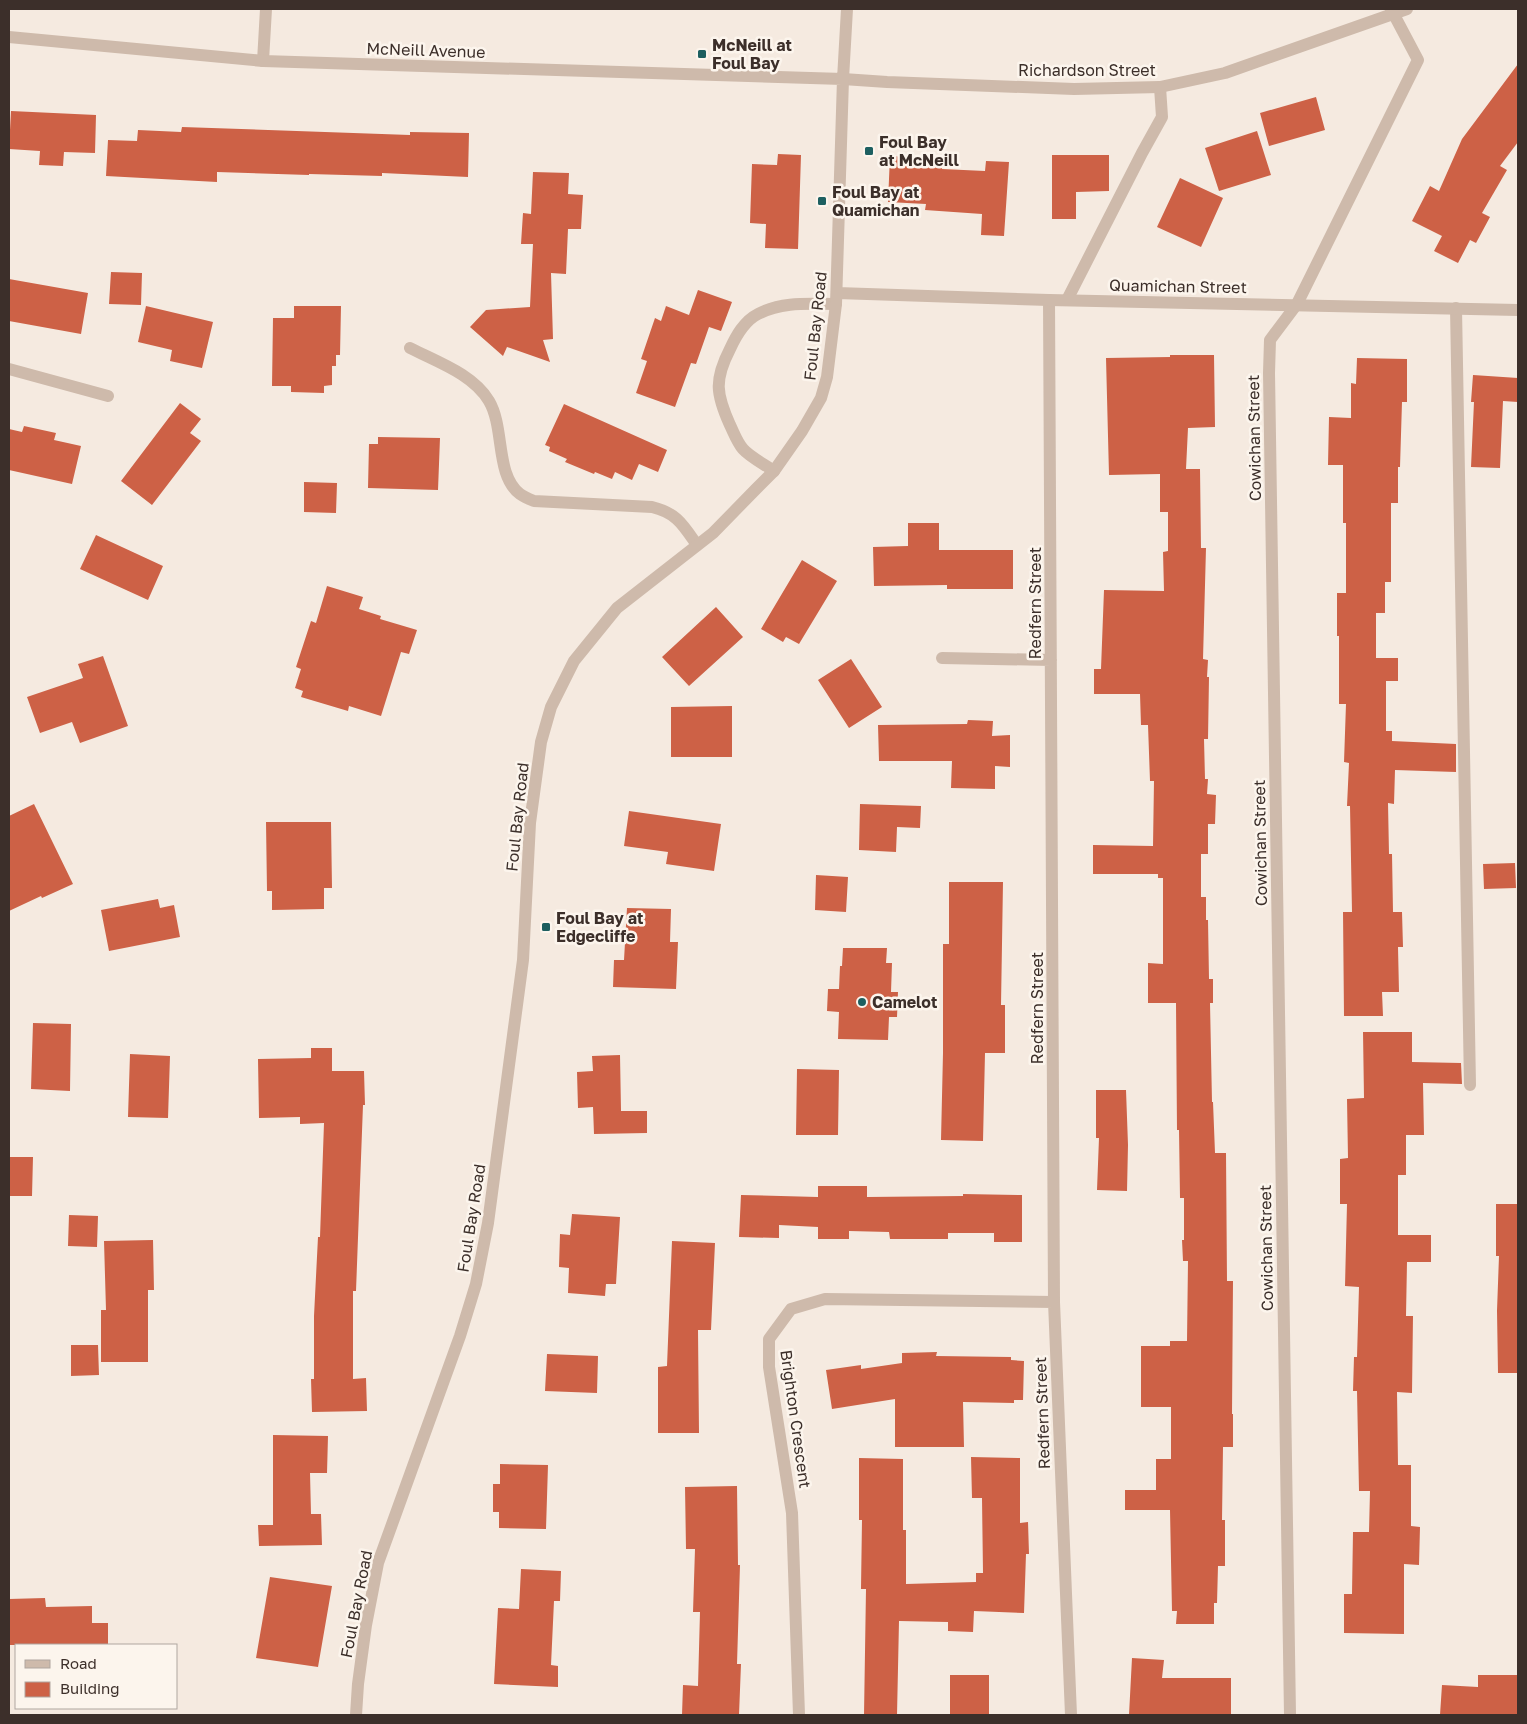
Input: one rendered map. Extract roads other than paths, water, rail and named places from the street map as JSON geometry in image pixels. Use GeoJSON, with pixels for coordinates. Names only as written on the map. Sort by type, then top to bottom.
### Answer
{"type":"FeatureCollection","features":[{"type":"Feature","properties":{"kind":"street"},"geometry":{"type":"LineString","coordinates":[[263,61],[266,9]]}},
{"type":"Feature","properties":{"kind":"street","name":"Foul Bay Road"},"geometry":{"type":"LineString","coordinates":[[356,1715],[366,1625],[378,1563],[460,1336],[476,1284],[488,1223],[522,968],[530,823],[542,742],[552,707],[574,661],[617,608],[713,533],[774,471],[822,398],[827,377],[837,298],[847,9]]}},
{"type":"Feature","properties":{"kind":"street","name":"Richardson Street"},"geometry":{"type":"LineString","coordinates":[[844,79],[1074,89],[1160,87],[1225,73],[1392,11],[1407,9]]}},
{"type":"Feature","properties":{"kind":"street","name":"Cowichan Street"},"geometry":{"type":"LineString","coordinates":[[1290,1715],[1270,340],[1297,304],[1418,60],[1392,11]]}},
{"type":"Feature","properties":{"kind":"street","name":"McNeill Avenue"},"geometry":{"type":"LineString","coordinates":[[9,37],[263,61],[844,79]]}},
{"type":"Feature","properties":{"kind":"street"},"geometry":{"type":"LineString","coordinates":[[1067,300],[1142,153],[1162,118],[1160,87]]}},
{"type":"Feature","properties":{"kind":"street","name":"Quamichan Street"},"geometry":{"type":"LineString","coordinates":[[774,471],[743,449],[735,437],[721,404],[718,386],[721,366],[738,332],[756,314],[789,304],[837,298],[1297,304],[1518,310]]}},
{"type":"Feature","properties":{"kind":"street","name":"Redfern Street"},"geometry":{"type":"LineString","coordinates":[[1049,300],[1054,1302],[1071,1715]]}},
{"type":"Feature","properties":{"kind":"street"},"geometry":{"type":"LineString","coordinates":[[1456,308],[1470,1085]]}},
{"type":"Feature","properties":{"kind":"street"},"geometry":{"type":"LineString","coordinates":[[410,348],[463,375],[481,389],[489,400],[498,424],[507,476],[520,494],[534,501],[652,506],[666,510],[676,517],[697,545]]}},
{"type":"Feature","properties":{"kind":"street"},"geometry":{"type":"LineString","coordinates":[[9,369],[108,396]]}},
{"type":"Feature","properties":{"kind":"street"},"geometry":{"type":"LineString","coordinates":[[942,658],[1051,660]]}},
{"type":"Feature","properties":{"kind":"street","name":"Brighton Crescent"},"geometry":{"type":"LineString","coordinates":[[799,1715],[792,1513],[769,1367],[769,1339],[791,1309],[825,1299],[1054,1302]]}},
{"type":"Feature","properties":{"kind":"place","name":"McNeill at Foul Bay"},"geometry":{"type":"Point","coordinates":[702,54]}},
{"type":"Feature","properties":{"kind":"place","name":"Foul Bay at McNeill"},"geometry":{"type":"Point","coordinates":[869,151]}},
{"type":"Feature","properties":{"kind":"place","name":"Foul Bay at Quamichan"},"geometry":{"type":"Point","coordinates":[822,201]}},
{"type":"Feature","properties":{"kind":"place","name":"Foul Bay at Edgecliffe"},"geometry":{"type":"Point","coordinates":[546,927]}},
{"type":"Feature","properties":{"kind":"place","name":"Camelot"},"geometry":{"type":"Point","coordinates":[862,1002]}}]}
